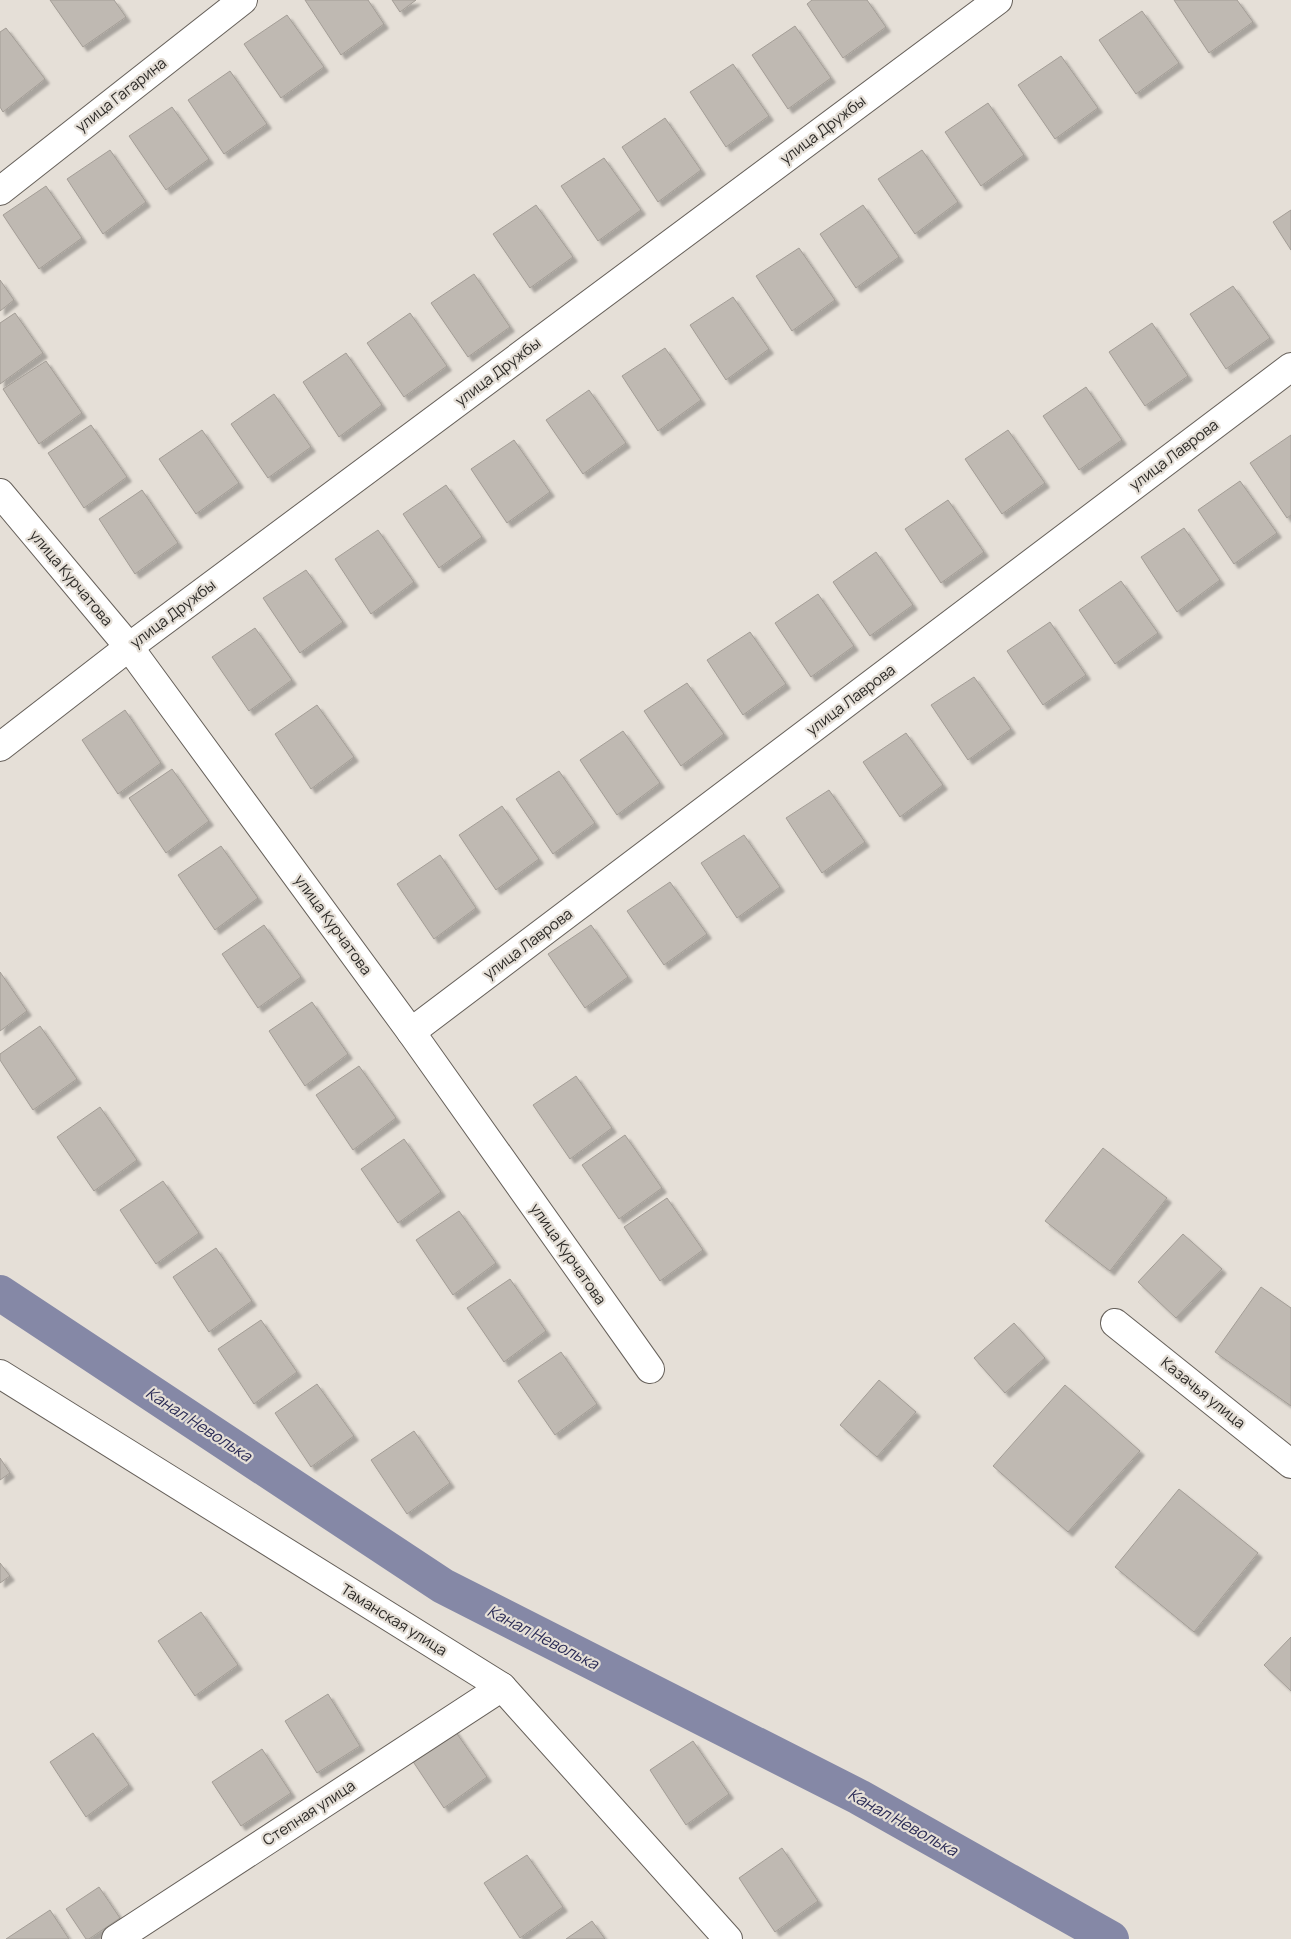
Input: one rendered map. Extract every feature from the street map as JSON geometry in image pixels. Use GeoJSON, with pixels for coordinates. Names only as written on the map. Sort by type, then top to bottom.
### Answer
{"type":"FeatureCollection","features":[{"type":"Feature","properties":{"kind":"street","name":"улица Гагарина"},"geometry":{"type":"LineString","coordinates":[[0,191],[243,0]]}},
{"type":"Feature","properties":{"kind":"street","name":"улица Дружбы"},"geometry":{"type":"LineString","coordinates":[[0,747],[129,647],[998,0]]}},
{"type":"Feature","properties":{"kind":"street","name":"улица Лаврова"},"geometry":{"type":"LineString","coordinates":[[411,1032],[1291,367]]}},
{"type":"Feature","properties":{"kind":"street","name":"улица Курчатова"},"geometry":{"type":"LineString","coordinates":[[0,493],[129,647],[411,1032],[650,1369]]}},
{"type":"Feature","properties":{"kind":"street","name":"Казачья улица"},"geometry":{"type":"LineString","coordinates":[[1115,1322],[1291,1464]]}},
{"type":"Feature","properties":{"kind":"street","name":"Таманская улица"},"geometry":{"type":"LineString","coordinates":[[0,1374],[502,1687],[728,1939]]}},
{"type":"Feature","properties":{"kind":"street","name":"Степная улица"},"geometry":{"type":"LineString","coordinates":[[116,1939],[502,1687]]}},
{"type":"Feature","properties":{"kind":"building"},"geometry":{"type":"Polygon","coordinates":[[[50,0],[114,0],[126,17],[83,47],[50,0]]]}},
{"type":"Feature","properties":{"kind":"building"},"geometry":{"type":"Polygon","coordinates":[[[305,0],[368,0],[384,24],[341,55],[305,0]]]}},
{"type":"Feature","properties":{"kind":"building"},"geometry":{"type":"Polygon","coordinates":[[[392,0],[416,0],[400,12],[392,0]]]}},
{"type":"Feature","properties":{"kind":"building"},"geometry":{"type":"Polygon","coordinates":[[[812,0],[867,0],[886,27],[843,58],[807,4],[812,0]]]}},
{"type":"Feature","properties":{"kind":"building"},"geometry":{"type":"Polygon","coordinates":[[[1174,0],[1237,0],[1253,22],[1209,53],[1174,0]]]}},
{"type":"Feature","properties":{"kind":"building"},"geometry":{"type":"Polygon","coordinates":[[[1142,11],[1179,63],[1136,94],[1099,40],[1142,11]]]}},
{"type":"Feature","properties":{"kind":"building"},"geometry":{"type":"Polygon","coordinates":[[[287,15],[324,67],[281,98],[244,44],[287,15]]]}},
{"type":"Feature","properties":{"kind":"building"},"geometry":{"type":"Polygon","coordinates":[[[795,26],[831,78],[788,109],[752,55],[795,26]]]}},
{"type":"Feature","properties":{"kind":"building"},"geometry":{"type":"Polygon","coordinates":[[[6,28],[45,79],[3,112],[0,107],[0,32],[6,28]]]}},
{"type":"Feature","properties":{"kind":"building"},"geometry":{"type":"Polygon","coordinates":[[[1061,56],[1098,108],[1055,139],[1018,85],[1061,56]]]}},
{"type":"Feature","properties":{"kind":"building"},"geometry":{"type":"Polygon","coordinates":[[[733,64],[769,116],[726,147],[690,92],[733,64]]]}},
{"type":"Feature","properties":{"kind":"building"},"geometry":{"type":"Polygon","coordinates":[[[230,71],[267,124],[224,154],[188,100],[230,71]]]}},
{"type":"Feature","properties":{"kind":"building"},"geometry":{"type":"Polygon","coordinates":[[[988,103],[1024,155],[981,186],[945,132],[988,103]]]}},
{"type":"Feature","properties":{"kind":"building"},"geometry":{"type":"Polygon","coordinates":[[[172,107],[209,159],[166,190],[129,136],[172,107]]]}},
{"type":"Feature","properties":{"kind":"building"},"geometry":{"type":"Polygon","coordinates":[[[665,118],[701,170],[658,202],[622,147],[665,118]]]}},
{"type":"Feature","properties":{"kind":"building"},"geometry":{"type":"Polygon","coordinates":[[[110,150],[146,202],[103,234],[67,179],[110,150]]]}},
{"type":"Feature","properties":{"kind":"building"},"geometry":{"type":"Polygon","coordinates":[[[922,150],[958,202],[915,234],[878,179],[922,150]]]}},
{"type":"Feature","properties":{"kind":"building"},"geometry":{"type":"Polygon","coordinates":[[[604,158],[641,210],[598,241],[561,186],[604,158]]]}},
{"type":"Feature","properties":{"kind":"building"},"geometry":{"type":"Polygon","coordinates":[[[46,186],[82,238],[39,269],[3,215],[46,186]]]}},
{"type":"Feature","properties":{"kind":"building"},"geometry":{"type":"Polygon","coordinates":[[[536,205],[573,257],[530,288],[493,234],[536,205]]]}},
{"type":"Feature","properties":{"kind":"building"},"geometry":{"type":"Polygon","coordinates":[[[863,205],[899,257],[856,288],[820,234],[863,205]]]}},
{"type":"Feature","properties":{"kind":"building"},"geometry":{"type":"Polygon","coordinates":[[[1291,210],[1291,250],[1273,222],[1291,210]]]}},
{"type":"Feature","properties":{"kind":"building"},"geometry":{"type":"Polygon","coordinates":[[[799,248],[835,300],[792,331],[756,276],[799,248]]]}},
{"type":"Feature","properties":{"kind":"building"},"geometry":{"type":"Polygon","coordinates":[[[474,274],[510,327],[468,357],[431,303],[474,274]]]}},
{"type":"Feature","properties":{"kind":"building"},"geometry":{"type":"Polygon","coordinates":[[[0,280],[14,300],[0,311],[0,280]]]}},
{"type":"Feature","properties":{"kind":"building"},"geometry":{"type":"Polygon","coordinates":[[[1233,286],[1270,338],[1226,369],[1190,314],[1233,286]]]}},
{"type":"Feature","properties":{"kind":"building"},"geometry":{"type":"Polygon","coordinates":[[[733,297],[769,349],[726,380],[690,325],[733,297]]]}},
{"type":"Feature","properties":{"kind":"building"},"geometry":{"type":"Polygon","coordinates":[[[15,313],[43,353],[0,384],[0,323],[15,313]]]}},
{"type":"Feature","properties":{"kind":"building"},"geometry":{"type":"Polygon","coordinates":[[[410,313],[447,366],[404,397],[367,343],[410,313]]]}},
{"type":"Feature","properties":{"kind":"building"},"geometry":{"type":"Polygon","coordinates":[[[1152,323],[1188,376],[1145,406],[1109,352],[1152,323]]]}},
{"type":"Feature","properties":{"kind":"building"},"geometry":{"type":"Polygon","coordinates":[[[665,348],[701,400],[658,431],[622,376],[665,348]]]}},
{"type":"Feature","properties":{"kind":"building"},"geometry":{"type":"Polygon","coordinates":[[[346,353],[382,405],[339,437],[303,382],[346,353]]]}},
{"type":"Feature","properties":{"kind":"building"},"geometry":{"type":"Polygon","coordinates":[[[46,361],[82,413],[39,444],[3,389],[46,361]]]}},
{"type":"Feature","properties":{"kind":"building"},"geometry":{"type":"Polygon","coordinates":[[[1086,387],[1122,440],[1079,470],[1043,416],[1086,387]]]}},
{"type":"Feature","properties":{"kind":"building"},"geometry":{"type":"Polygon","coordinates":[[[589,390],[626,443],[583,474],[546,420],[589,390]]]}},
{"type":"Feature","properties":{"kind":"building"},"geometry":{"type":"Polygon","coordinates":[[[274,394],[311,447],[268,478],[231,424],[274,394]]]}},
{"type":"Feature","properties":{"kind":"building"},"geometry":{"type":"Polygon","coordinates":[[[91,425],[127,477],[84,508],[48,453],[91,425]]]}},
{"type":"Feature","properties":{"kind":"building"},"geometry":{"type":"Polygon","coordinates":[[[202,430],[239,483],[196,514],[159,459],[202,430]]]}},
{"type":"Feature","properties":{"kind":"building"},"geometry":{"type":"Polygon","coordinates":[[[1008,430],[1045,483],[1002,514],[965,459],[1008,430]]]}},
{"type":"Feature","properties":{"kind":"building"},"geometry":{"type":"Polygon","coordinates":[[[1291,435],[1291,515],[1287,518],[1250,463],[1291,435]]]}},
{"type":"Feature","properties":{"kind":"building"},"geometry":{"type":"Polygon","coordinates":[[[514,440],[550,492],[507,523],[471,469],[514,440]]]}},
{"type":"Feature","properties":{"kind":"building"},"geometry":{"type":"Polygon","coordinates":[[[1240,481],[1277,533],[1234,564],[1198,510],[1240,481]]]}},
{"type":"Feature","properties":{"kind":"building"},"geometry":{"type":"Polygon","coordinates":[[[446,485],[482,537],[439,568],[403,514],[446,485]]]}},
{"type":"Feature","properties":{"kind":"building"},"geometry":{"type":"Polygon","coordinates":[[[142,490],[178,543],[135,574],[99,519],[142,490]]]}},
{"type":"Feature","properties":{"kind":"building"},"geometry":{"type":"Polygon","coordinates":[[[948,500],[984,552],[941,583],[905,529],[948,500]]]}},
{"type":"Feature","properties":{"kind":"building"},"geometry":{"type":"Polygon","coordinates":[[[1184,528],[1220,580],[1177,612],[1141,557],[1184,528]]]}},
{"type":"Feature","properties":{"kind":"building"},"geometry":{"type":"Polygon","coordinates":[[[378,530],[414,582],[371,614],[335,559],[378,530]]]}},
{"type":"Feature","properties":{"kind":"building"},"geometry":{"type":"Polygon","coordinates":[[[876,552],[913,605],[870,636],[833,582],[876,552]]]}},
{"type":"Feature","properties":{"kind":"building"},"geometry":{"type":"Polygon","coordinates":[[[306,570],[343,622],[300,653],[263,598],[306,570]]]}},
{"type":"Feature","properties":{"kind":"building"},"geometry":{"type":"Polygon","coordinates":[[[1121,581],[1158,633],[1115,664],[1079,610],[1121,581]]]}},
{"type":"Feature","properties":{"kind":"building"},"geometry":{"type":"Polygon","coordinates":[[[818,594],[854,646],[811,677],[775,623],[818,594]]]}},
{"type":"Feature","properties":{"kind":"building"},"geometry":{"type":"Polygon","coordinates":[[[1050,622],[1086,675],[1043,705],[1007,651],[1050,622]]]}},
{"type":"Feature","properties":{"kind":"building"},"geometry":{"type":"Polygon","coordinates":[[[255,628],[292,680],[249,711],[212,657],[255,628]]]}},
{"type":"Feature","properties":{"kind":"building"},"geometry":{"type":"Polygon","coordinates":[[[750,632],[786,684],[743,715],[707,660],[750,632]]]}},
{"type":"Feature","properties":{"kind":"building"},"geometry":{"type":"Polygon","coordinates":[[[974,677],[1011,729],[968,760],[931,705],[974,677]]]}},
{"type":"Feature","properties":{"kind":"building"},"geometry":{"type":"Polygon","coordinates":[[[687,683],[724,734],[681,766],[644,711],[687,683]]]}},
{"type":"Feature","properties":{"kind":"building"},"geometry":{"type":"Polygon","coordinates":[[[317,705],[354,757],[311,789],[275,734],[317,705]]]}},
{"type":"Feature","properties":{"kind":"building"},"geometry":{"type":"Polygon","coordinates":[[[125,710],[161,763],[118,794],[82,740],[125,710]]]}},
{"type":"Feature","properties":{"kind":"building"},"geometry":{"type":"Polygon","coordinates":[[[623,731],[660,783],[617,815],[580,760],[623,731]]]}},
{"type":"Feature","properties":{"kind":"building"},"geometry":{"type":"Polygon","coordinates":[[[906,733],[943,785],[900,817],[863,762],[906,733]]]}},
{"type":"Feature","properties":{"kind":"building"},"geometry":{"type":"Polygon","coordinates":[[[172,769],[209,821],[166,853],[129,798],[172,769]]]}},
{"type":"Feature","properties":{"kind":"building"},"geometry":{"type":"Polygon","coordinates":[[[559,771],[595,823],[553,854],[516,799],[559,771]]]}},
{"type":"Feature","properties":{"kind":"building"},"geometry":{"type":"Polygon","coordinates":[[[829,790],[865,842],[822,873],[786,818],[829,790]]]}},
{"type":"Feature","properties":{"kind":"building"},"geometry":{"type":"Polygon","coordinates":[[[502,806],[539,859],[496,890],[459,835],[502,806]]]}},
{"type":"Feature","properties":{"kind":"building"},"geometry":{"type":"Polygon","coordinates":[[[744,835],[780,887],[737,918],[701,863],[744,835]]]}},
{"type":"Feature","properties":{"kind":"building"},"geometry":{"type":"Polygon","coordinates":[[[221,846],[258,898],[215,930],[178,875],[221,846]]]}},
{"type":"Feature","properties":{"kind":"building"},"geometry":{"type":"Polygon","coordinates":[[[440,855],[476,908],[434,939],[397,884],[440,855]]]}},
{"type":"Feature","properties":{"kind":"building"},"geometry":{"type":"Polygon","coordinates":[[[670,882],[707,934],[664,965],[627,911],[670,882]]]}},
{"type":"Feature","properties":{"kind":"building"},"geometry":{"type":"Polygon","coordinates":[[[264,925],[301,977],[258,1008],[222,954],[264,925]]]}},
{"type":"Feature","properties":{"kind":"building"},"geometry":{"type":"Polygon","coordinates":[[[591,925],[628,977],[585,1008],[548,954],[591,925]]]}},
{"type":"Feature","properties":{"kind":"building"},"geometry":{"type":"Polygon","coordinates":[[[0,972],[27,1011],[0,1031],[0,972]]]}},
{"type":"Feature","properties":{"kind":"building"},"geometry":{"type":"Polygon","coordinates":[[[312,1002],[348,1054],[305,1086],[269,1031],[312,1002]]]}},
{"type":"Feature","properties":{"kind":"building"},"geometry":{"type":"Polygon","coordinates":[[[40,1026],[77,1079],[33,1110],[0,1060],[0,1054],[40,1026]]]}},
{"type":"Feature","properties":{"kind":"building"},"geometry":{"type":"Polygon","coordinates":[[[359,1066],[396,1118],[353,1150],[316,1095],[359,1066]]]}},
{"type":"Feature","properties":{"kind":"building"},"geometry":{"type":"Polygon","coordinates":[[[576,1076],[612,1128],[570,1159],[533,1105],[576,1076]]]}},
{"type":"Feature","properties":{"kind":"building"},"geometry":{"type":"Polygon","coordinates":[[[100,1107],[137,1160],[94,1191],[57,1137],[100,1107]]]}},
{"type":"Feature","properties":{"kind":"building"},"geometry":{"type":"Polygon","coordinates":[[[625,1135],[662,1188],[619,1219],[582,1165],[625,1135]]]}},
{"type":"Feature","properties":{"kind":"building"},"geometry":{"type":"Polygon","coordinates":[[[404,1139],[441,1192],[398,1223],[361,1169],[404,1139]]]}},
{"type":"Feature","properties":{"kind":"building"},"geometry":{"type":"Polygon","coordinates":[[[1103,1148],[1167,1198],[1110,1271],[1045,1221],[1103,1148]]]}},
{"type":"Feature","properties":{"kind":"building"},"geometry":{"type":"Polygon","coordinates":[[[163,1181],[199,1233],[156,1264],[120,1210],[163,1181]]]}},
{"type":"Feature","properties":{"kind":"building"},"geometry":{"type":"Polygon","coordinates":[[[667,1198],[703,1250],[660,1281],[624,1227],[667,1198]]]}},
{"type":"Feature","properties":{"kind":"building"},"geometry":{"type":"Polygon","coordinates":[[[459,1211],[496,1263],[453,1295],[416,1240],[459,1211]]]}},
{"type":"Feature","properties":{"kind":"building"},"geometry":{"type":"Polygon","coordinates":[[[1183,1234],[1222,1269],[1176,1318],[1138,1282],[1183,1234]]]}},
{"type":"Feature","properties":{"kind":"building"},"geometry":{"type":"Polygon","coordinates":[[[216,1248],[252,1301],[209,1332],[173,1277],[216,1248]]]}},
{"type":"Feature","properties":{"kind":"building"},"geometry":{"type":"Polygon","coordinates":[[[510,1279],[546,1331],[504,1362],[467,1308],[510,1279]]]}},
{"type":"Feature","properties":{"kind":"building"},"geometry":{"type":"Polygon","coordinates":[[[1261,1287],[1291,1308],[1291,1406],[1215,1352],[1261,1287]]]}},
{"type":"Feature","properties":{"kind":"building"},"geometry":{"type":"Polygon","coordinates":[[[261,1320],[297,1372],[254,1404],[218,1349],[261,1320]]]}},
{"type":"Feature","properties":{"kind":"building"},"geometry":{"type":"Polygon","coordinates":[[[1014,1323],[1045,1358],[1005,1393],[974,1358],[1014,1323]]]}},
{"type":"Feature","properties":{"kind":"building"},"geometry":{"type":"Polygon","coordinates":[[[561,1352],[597,1404],[555,1435],[518,1381],[561,1352]]]}},
{"type":"Feature","properties":{"kind":"building"},"geometry":{"type":"Polygon","coordinates":[[[879,1380],[916,1412],[877,1457],[840,1425],[879,1380]]]}},
{"type":"Feature","properties":{"kind":"building"},"geometry":{"type":"Polygon","coordinates":[[[317,1384],[354,1436],[311,1467],[275,1413],[317,1384]]]}},
{"type":"Feature","properties":{"kind":"building"},"geometry":{"type":"Polygon","coordinates":[[[1065,1385],[1140,1451],[1068,1532],[993,1466],[1065,1385]]]}},
{"type":"Feature","properties":{"kind":"building"},"geometry":{"type":"Polygon","coordinates":[[[414,1431],[450,1483],[407,1514],[371,1460],[414,1431]]]}},
{"type":"Feature","properties":{"kind":"building"},"geometry":{"type":"Polygon","coordinates":[[[0,1458],[10,1473],[0,1480],[0,1458]]]}},
{"type":"Feature","properties":{"kind":"building"},"geometry":{"type":"Polygon","coordinates":[[[1179,1489],[1258,1553],[1194,1632],[1115,1567],[1179,1489]]]}},
{"type":"Feature","properties":{"kind":"building"},"geometry":{"type":"Polygon","coordinates":[[[0,1563],[10,1576],[0,1583],[0,1563]]]}},
{"type":"Feature","properties":{"kind":"building"},"geometry":{"type":"Polygon","coordinates":[[[201,1612],[238,1665],[195,1696],[158,1641],[201,1612]]]}},
{"type":"Feature","properties":{"kind":"building"},"geometry":{"type":"Polygon","coordinates":[[[1291,1637],[1291,1691],[1264,1665],[1291,1637]]]}},
{"type":"Feature","properties":{"kind":"building"},"geometry":{"type":"Polygon","coordinates":[[[328,1694],[360,1746],[317,1773],[285,1721],[328,1694]]]}},
{"type":"Feature","properties":{"kind":"building"},"geometry":{"type":"Polygon","coordinates":[[[451,1725],[487,1777],[444,1808],[408,1754],[451,1725]]]}},
{"type":"Feature","properties":{"kind":"building"},"geometry":{"type":"Polygon","coordinates":[[[93,1733],[129,1785],[86,1817],[50,1762],[93,1733]]]}},
{"type":"Feature","properties":{"kind":"building"},"geometry":{"type":"Polygon","coordinates":[[[693,1741],[729,1794],[686,1825],[650,1770],[693,1741]]]}},
{"type":"Feature","properties":{"kind":"building"},"geometry":{"type":"Polygon","coordinates":[[[262,1749],[291,1793],[241,1826],[212,1782],[262,1749]]]}},
{"type":"Feature","properties":{"kind":"building"},"geometry":{"type":"Polygon","coordinates":[[[782,1848],[818,1901],[775,1932],[739,1878],[782,1848]]]}},
{"type":"Feature","properties":{"kind":"building"},"geometry":{"type":"Polygon","coordinates":[[[527,1855],[563,1907],[520,1938],[484,1883],[527,1855]]]}},
{"type":"Feature","properties":{"kind":"building"},"geometry":{"type":"Polygon","coordinates":[[[99,1887],[120,1918],[89,1939],[86,1939],[66,1909],[99,1887]]]}},
{"type":"Feature","properties":{"kind":"building"},"geometry":{"type":"Polygon","coordinates":[[[50,1910],[69,1939],[6,1939],[50,1910]]]}},
{"type":"Feature","properties":{"kind":"building"},"geometry":{"type":"Polygon","coordinates":[[[592,1921],[605,1939],[566,1939],[592,1921]]]}},
{"type":"Feature","properties":{"kind":"waterway","name":"Канал Неволька"},"geometry":{"type":"LineString","coordinates":[[0,1293],[443,1586],[859,1797],[1111,1939]]}}]}
